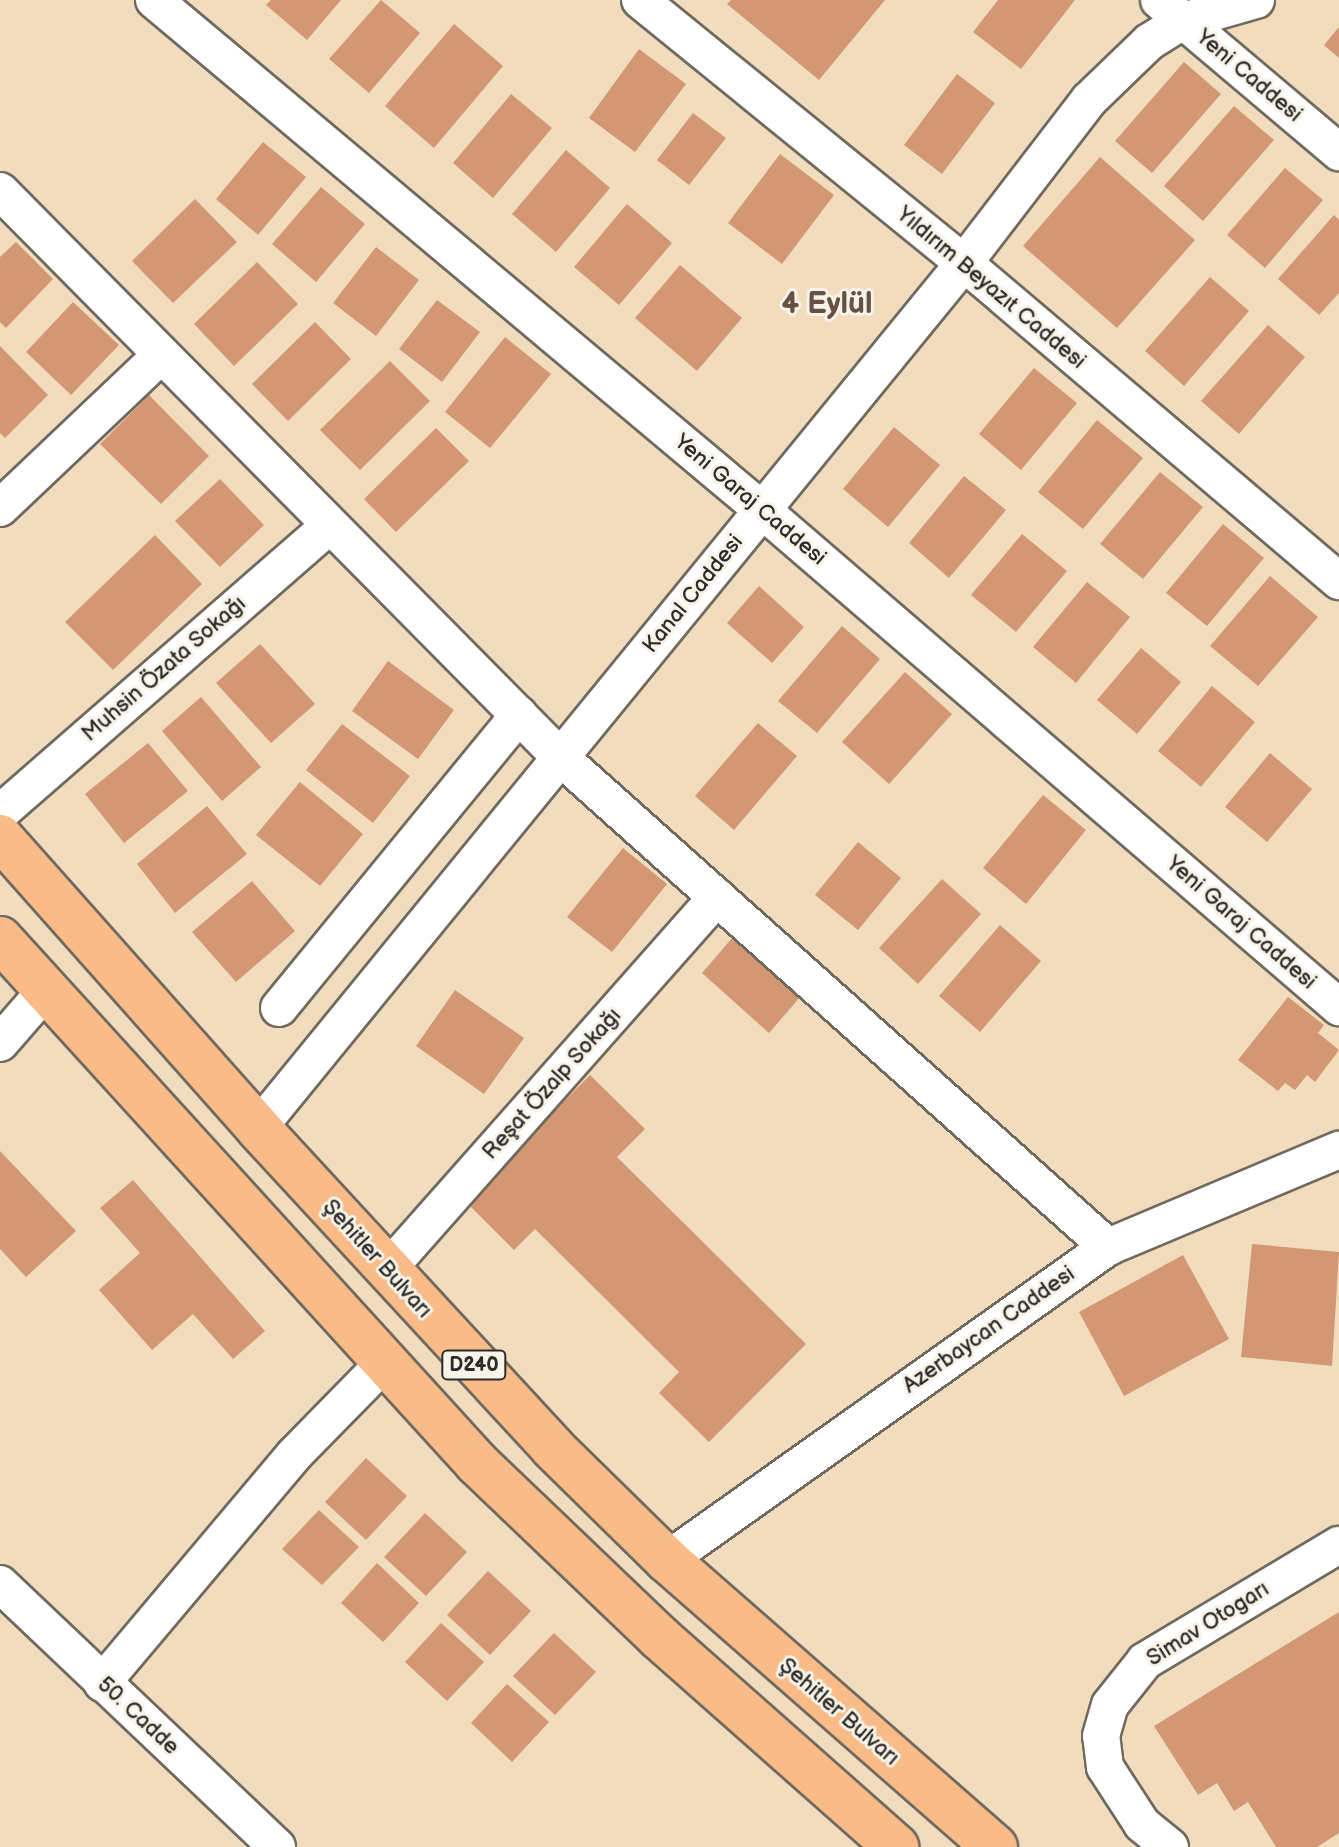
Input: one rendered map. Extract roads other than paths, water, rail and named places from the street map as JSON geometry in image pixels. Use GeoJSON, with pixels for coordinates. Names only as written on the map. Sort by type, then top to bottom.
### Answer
{"type":"FeatureCollection","features":[{"type":"Feature","properties":{"kind":"main road","name":"Şehitler Bulvarı"},"geometry":{"type":"LineString","coordinates":[[0,837],[258,1128],[553,1448],[667,1560],[995,1847]]}},
{"type":"Feature","properties":{"kind":"main road","name":"D240"},"geometry":{"type":"LineString","coordinates":[[0,939],[384,1363],[568,1552],[896,1847]]}},
{"type":"Feature","properties":{"kind":"street","name":"Yeni Garaj Caddesi"},"geometry":{"type":"LineString","coordinates":[[154,0],[762,510],[1339,1007]]}},
{"type":"Feature","properties":{"kind":"street","name":"Yıldırım Beyazıt Caddesi"},"geometry":{"type":"LineString","coordinates":[[640,0],[964,263],[1339,581]]}},
{"type":"Feature","properties":{"kind":"street","name":"Kanal Caddesi"},"geometry":{"type":"LineString","coordinates":[[258,1128],[964,263],[1089,100],[1149,42],[1171,11],[1256,0]]}},
{"type":"Feature","properties":{"kind":"street","name":"Yeni Caddesi"},"geometry":{"type":"LineString","coordinates":[[1171,11],[1339,152]]}},
{"type":"Feature","properties":{"kind":"street"},"geometry":{"type":"LineString","coordinates":[[0,191],[159,357],[561,758],[1108,1247]]}},
{"type":"Feature","properties":{"kind":"street"},"geometry":{"type":"LineString","coordinates":[[0,508],[159,357]]}},
{"type":"Feature","properties":{"kind":"street","name":"Muhsin Özata Sokağı"},"geometry":{"type":"LineString","coordinates":[[0,813],[329,526]]}},
{"type":"Feature","properties":{"kind":"street"},"geometry":{"type":"LineString","coordinates":[[279,1008],[519,715]]}},
{"type":"Feature","properties":{"kind":"street","name":"Reşat Özalp Sokağı"},"geometry":{"type":"LineString","coordinates":[[387,1270],[717,897]]}},
{"type":"Feature","properties":{"kind":"street"},"geometry":{"type":"LineString","coordinates":[[0,1043],[46,990]]}},
{"type":"Feature","properties":{"kind":"street","name":"Azerbaycan Caddesi"},"geometry":{"type":"LineString","coordinates":[[667,1560],[1108,1247],[1334,1163]]}},
{"type":"Feature","properties":{"kind":"street"},"geometry":{"type":"LineString","coordinates":[[102,1683],[294,1455],[384,1363]]}},
{"type":"Feature","properties":{"kind":"street","name":"Simav Otogarı"},"geometry":{"type":"LineString","coordinates":[[1170,1847],[1142,1824],[1105,1767],[1101,1736],[1110,1705],[1156,1653],[1339,1545]]}},
{"type":"Feature","properties":{"kind":"street","name":"50. Cadde"},"geometry":{"type":"LineString","coordinates":[[0,1584],[277,1847]]}},
{"type":"Feature","properties":{"kind":"district","name":"4 Eylül"},"geometry":{"type":"Point","coordinates":[827,304]}}]}
